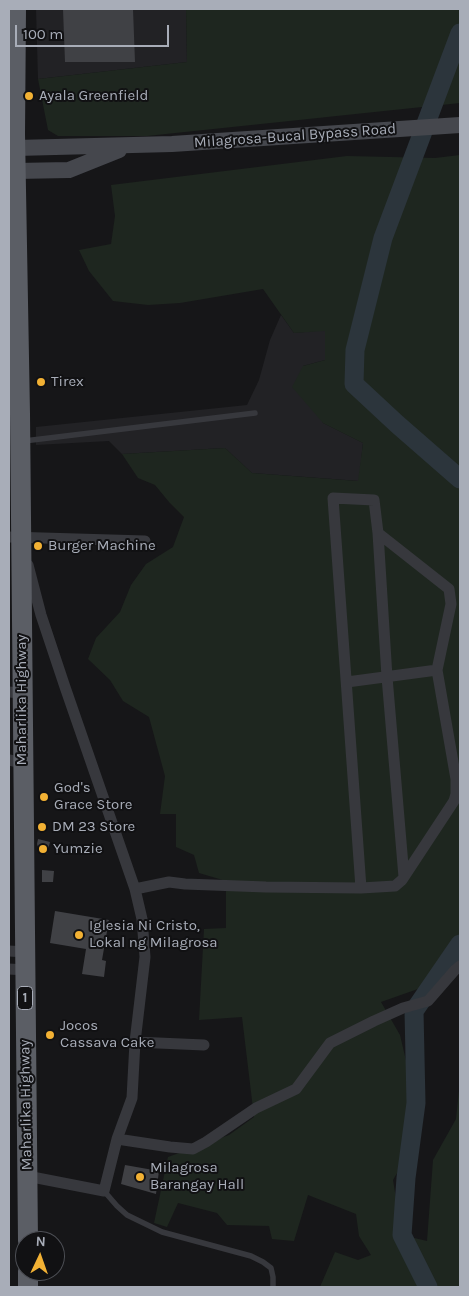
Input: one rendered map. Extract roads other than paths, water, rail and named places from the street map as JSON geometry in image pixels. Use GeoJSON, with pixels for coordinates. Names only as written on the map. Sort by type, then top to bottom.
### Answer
{"type":"FeatureCollection","features":[{"type":"Feature","properties":{"kind":"highway","name":"Maharlika Highway"},"geometry":{"type":"LineString","coordinates":[[14,14],[12,47],[16,148],[15,537],[22,617],[15,700],[18,759],[17,961],[28,1231]]}},
{"type":"Feature","properties":{"kind":"highway"},"geometry":{"type":"LineString","coordinates":[[9,651],[22,617]]}},
{"type":"Feature","properties":{"kind":"highway"},"geometry":{"type":"LineString","coordinates":[[9,740],[18,759]]}},
{"type":"Feature","properties":{"kind":"main road","name":"Milagrosa-Bucal Bypass Road"},"geometry":{"type":"LineString","coordinates":[[16,148],[130,146],[460,125]]}},
{"type":"Feature","properties":{"kind":"main road","name":"Milagrosa-Bucal Bypass Road"},"geometry":{"type":"LineString","coordinates":[[16,171],[69,170],[130,146]]}},
{"type":"Feature","properties":{"kind":"street"},"geometry":{"type":"LineString","coordinates":[[362,888],[333,498],[374,500],[404,877]]}},
{"type":"Feature","properties":{"kind":"street"},"geometry":{"type":"LineString","coordinates":[[136,889],[169,882],[266,887],[362,888],[395,886],[404,877],[454,801],[456,794],[456,779],[437,670],[451,604],[448,589],[378,533]]}},
{"type":"Feature","properties":{"kind":"street"},"geometry":{"type":"LineString","coordinates":[[27,1176],[104,1191],[117,1139],[132,1098],[135,1042],[145,957],[142,920],[136,889],[64,687],[15,537],[145,541]]}},
{"type":"Feature","properties":{"kind":"street"},"geometry":{"type":"LineString","coordinates":[[347,682],[437,670]]}},
{"type":"Feature","properties":{"kind":"street"},"geometry":{"type":"LineString","coordinates":[[117,1139],[193,1149],[256,1108],[296,1089],[330,1043],[374,1020],[403,1008],[428,1001],[460,966]]}},
{"type":"Feature","properties":{"kind":"street"},"geometry":{"type":"LineString","coordinates":[[135,1042],[204,1045]]}},
{"type":"Feature","properties":{"kind":"lane"},"geometry":{"type":"LineString","coordinates":[[16,427],[255,412]]}},
{"type":"Feature","properties":{"kind":"lane"},"geometry":{"type":"LineString","coordinates":[[104,1191],[127,1215],[162,1232],[251,1256],[264,1262],[270,1268],[273,1277],[273,1287]]}},
{"type":"Feature","properties":{"kind":"waterway"},"geometry":{"type":"LineString","coordinates":[[460,33],[383,238],[355,350],[354,384],[460,479]]}},
{"type":"Feature","properties":{"kind":"waterway"},"geometry":{"type":"LineString","coordinates":[[428,1287],[402,1235],[406,1178],[416,1103],[414,1011],[460,944]]}},
{"type":"Feature","properties":{"kind":"place","name":"Ayala Greenfield"},"geometry":{"type":"Point","coordinates":[29,96]}},
{"type":"Feature","properties":{"kind":"place","name":"Tirex"},"geometry":{"type":"Point","coordinates":[41,382]}},
{"type":"Feature","properties":{"kind":"place","name":"Burger Machine"},"geometry":{"type":"Point","coordinates":[38,546]}},
{"type":"Feature","properties":{"kind":"place","name":"God's Grace Store"},"geometry":{"type":"Point","coordinates":[44,797]}},
{"type":"Feature","properties":{"kind":"place","name":"DM 23 Store"},"geometry":{"type":"Point","coordinates":[42,827]}},
{"type":"Feature","properties":{"kind":"place","name":"Yumzie"},"geometry":{"type":"Point","coordinates":[43,849]}},
{"type":"Feature","properties":{"kind":"place","name":"Iglesia Ni Cristo, Lokal ng Milagrosa"},"geometry":{"type":"Point","coordinates":[79,935]}},
{"type":"Feature","properties":{"kind":"place","name":"Jocos Cassava Cake"},"geometry":{"type":"Point","coordinates":[50,1035]}},
{"type":"Feature","properties":{"kind":"place","name":"Milagrosa Barangay Hall"},"geometry":{"type":"Point","coordinates":[140,1177]}}]}
